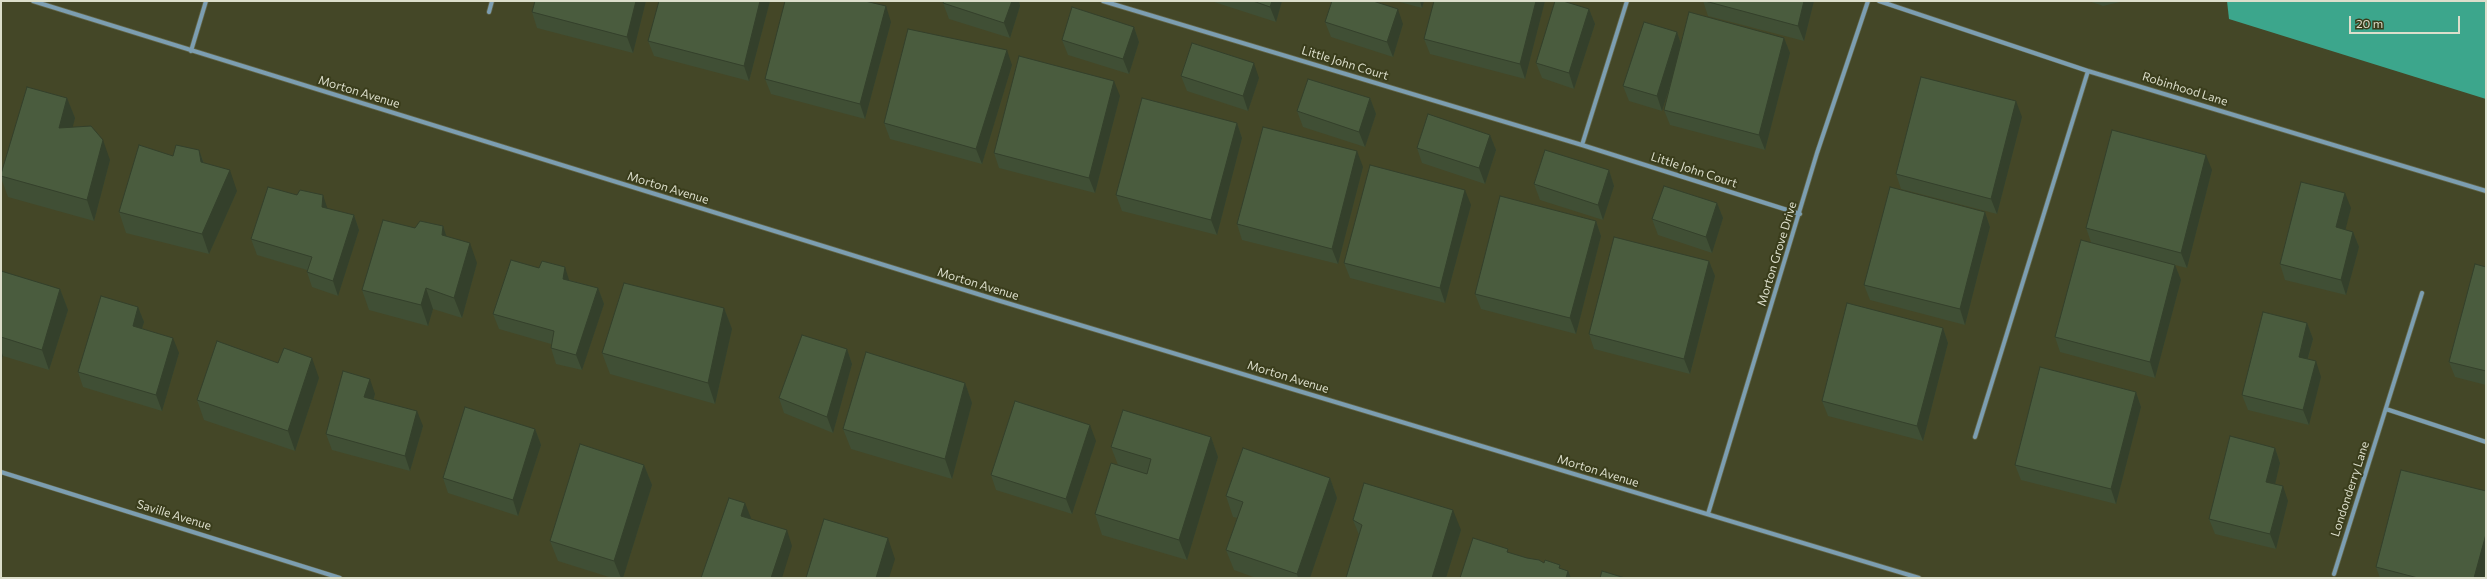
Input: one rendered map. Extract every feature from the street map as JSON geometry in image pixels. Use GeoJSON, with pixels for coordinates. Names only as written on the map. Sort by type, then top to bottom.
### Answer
{"type":"FeatureCollection","features":[{"type":"Feature","properties":{"kind":"street","name":"Morton Avenue"},"geometry":{"type":"LineString","coordinates":[[33,1],[997,300],[1919,578]]}},
{"type":"Feature","properties":{"kind":"street"},"geometry":{"type":"LineString","coordinates":[[191,51],[206,1]]}},
{"type":"Feature","properties":{"kind":"street"},"geometry":{"type":"LineString","coordinates":[[489,12],[492,1]]}},
{"type":"Feature","properties":{"kind":"street","name":"Little John Court"},"geometry":{"type":"LineString","coordinates":[[1102,1],[1582,145],[1800,214]]}},
{"type":"Feature","properties":{"kind":"street"},"geometry":{"type":"LineString","coordinates":[[1582,145],[1627,1]]}},
{"type":"Feature","properties":{"kind":"street","name":"Morton Grove Drive"},"geometry":{"type":"LineString","coordinates":[[1708,514],[1817,154],[1868,1]]}},
{"type":"Feature","properties":{"kind":"street","name":"Robinhood Lane"},"geometry":{"type":"LineString","coordinates":[[1879,1],[2088,71],[2486,192]]}},
{"type":"Feature","properties":{"kind":"street"},"geometry":{"type":"LineString","coordinates":[[1975,437],[2088,71]]}},
{"type":"Feature","properties":{"kind":"street","name":"Londonderry Lane"},"geometry":{"type":"LineString","coordinates":[[2334,574],[2422,292]]}},
{"type":"Feature","properties":{"kind":"street"},"geometry":{"type":"LineString","coordinates":[[2386,409],[2486,442]]}},
{"type":"Feature","properties":{"kind":"street","name":"Saville Avenue"},"geometry":{"type":"LineString","coordinates":[[1,472],[340,578]]}},
{"type":"Feature","properties":{"kind":"water"},"geometry":{"type":"Polygon","coordinates":[[[2227,1],[2486,1],[2486,99],[2229,19],[2227,1]]]}},
{"type":"Feature","properties":{"kind":"building"},"geometry":{"type":"Polygon","coordinates":[[[535,1],[636,1],[627,37],[532,12],[535,1]]]}},
{"type":"Feature","properties":{"kind":"building"},"geometry":{"type":"Polygon","coordinates":[[[659,1],[760,1],[744,66],[648,41],[659,1]]]}},
{"type":"Feature","properties":{"kind":"building"},"geometry":{"type":"Polygon","coordinates":[[[785,1],[865,1],[886,6],[860,104],[765,79],[785,1]]]}},
{"type":"Feature","properties":{"kind":"building"},"geometry":{"type":"Polygon","coordinates":[[[944,1],[1012,1],[1004,23],[943,3],[944,1]]]}},
{"type":"Feature","properties":{"kind":"building"},"geometry":{"type":"Polygon","coordinates":[[[1253,1],[1272,1],[1270,7],[1253,1]]]}},
{"type":"Feature","properties":{"kind":"building"},"geometry":{"type":"Polygon","coordinates":[[[1332,1],[1373,1],[1398,9],[1387,42],[1325,22],[1332,1]]]}},
{"type":"Feature","properties":{"kind":"building"},"geometry":{"type":"Polygon","coordinates":[[[1434,1],[1536,1],[1520,64],[1424,39],[1434,1]]]}},
{"type":"Feature","properties":{"kind":"building"},"geometry":{"type":"Polygon","coordinates":[[[1555,1],[1563,1],[1589,9],[1569,73],[1536,63],[1555,1]]]}},
{"type":"Feature","properties":{"kind":"building"},"geometry":{"type":"Polygon","coordinates":[[[1705,1],[1804,1],[1798,26],[1705,1]]]}},
{"type":"Feature","properties":{"kind":"building"},"geometry":{"type":"Polygon","coordinates":[[[1072,7],[1134,27],[1123,59],[1062,40],[1072,7]]]}},
{"type":"Feature","properties":{"kind":"building"},"geometry":{"type":"Polygon","coordinates":[[[1689,12],[1784,38],[1759,135],[1664,110],[1689,12]]]}},
{"type":"Feature","properties":{"kind":"building"},"geometry":{"type":"Polygon","coordinates":[[[1644,22],[1677,32],[1657,96],[1623,86],[1644,22]]]}},
{"type":"Feature","properties":{"kind":"building"},"geometry":{"type":"Polygon","coordinates":[[[908,29],[1007,50],[976,149],[884,123],[908,29]]]}},
{"type":"Feature","properties":{"kind":"building"},"geometry":{"type":"Polygon","coordinates":[[[1192,43],[1254,63],[1243,96],[1181,76],[1192,43]]]}},
{"type":"Feature","properties":{"kind":"building"},"geometry":{"type":"Polygon","coordinates":[[[1019,56],[1114,81],[1089,178],[994,153],[1019,56]]]}},
{"type":"Feature","properties":{"kind":"building"},"geometry":{"type":"Polygon","coordinates":[[[1921,77],[2016,101],[1991,199],[1896,174],[1921,77]]]}},
{"type":"Feature","properties":{"kind":"building"},"geometry":{"type":"Polygon","coordinates":[[[1308,79],[1370,98],[1359,132],[1297,111],[1308,79]]]}},
{"type":"Feature","properties":{"kind":"building"},"geometry":{"type":"Polygon","coordinates":[[[27,87],[67,98],[59,128],[91,126],[103,140],[87,200],[1,176],[27,87]]]}},
{"type":"Feature","properties":{"kind":"building"},"geometry":{"type":"Polygon","coordinates":[[[1142,98],[1237,123],[1211,220],[1116,195],[1142,98]]]}},
{"type":"Feature","properties":{"kind":"building"},"geometry":{"type":"Polygon","coordinates":[[[1428,114],[1490,135],[1479,168],[1417,148],[1428,114]]]}},
{"type":"Feature","properties":{"kind":"building"},"geometry":{"type":"Polygon","coordinates":[[[1263,127],[1357,151],[1332,249],[1237,224],[1263,127]]]}},
{"type":"Feature","properties":{"kind":"building"},"geometry":{"type":"Polygon","coordinates":[[[2112,130],[2206,155],[2181,253],[2086,228],[2112,130]]]}},
{"type":"Feature","properties":{"kind":"building"},"geometry":{"type":"Polygon","coordinates":[[[139,145],[173,156],[176,145],[199,150],[201,162],[230,170],[202,234],[119,212],[139,145]]]}},
{"type":"Feature","properties":{"kind":"building"},"geometry":{"type":"Polygon","coordinates":[[[1545,150],[1609,170],[1598,205],[1534,184],[1545,150]]]}},
{"type":"Feature","properties":{"kind":"building"},"geometry":{"type":"Polygon","coordinates":[[[1370,165],[1465,190],[1440,288],[1344,263],[1370,165]]]}},
{"type":"Feature","properties":{"kind":"building"},"geometry":{"type":"Polygon","coordinates":[[[2301,182],[2345,193],[2336,227],[2353,232],[2341,280],[2280,264],[2301,182]]]}},
{"type":"Feature","properties":{"kind":"building"},"geometry":{"type":"Polygon","coordinates":[[[1664,186],[1717,203],[1706,237],[1652,219],[1664,186]]]}},
{"type":"Feature","properties":{"kind":"building"},"geometry":{"type":"Polygon","coordinates":[[[268,187],[297,195],[300,190],[323,195],[322,207],[354,215],[333,281],[307,272],[312,257],[251,239],[268,187]]]}},
{"type":"Feature","properties":{"kind":"building"},"geometry":{"type":"Polygon","coordinates":[[[1890,187],[1985,212],[1960,309],[1864,285],[1890,187]]]}},
{"type":"Feature","properties":{"kind":"building"},"geometry":{"type":"Polygon","coordinates":[[[1500,196],[1596,221],[1570,318],[1475,294],[1500,196]]]}},
{"type":"Feature","properties":{"kind":"building"},"geometry":{"type":"Polygon","coordinates":[[[383,220],[415,228],[420,221],[443,226],[442,235],[470,243],[454,298],[426,288],[421,305],[362,290],[383,220]]]}},
{"type":"Feature","properties":{"kind":"building"},"geometry":{"type":"Polygon","coordinates":[[[1614,237],[1709,261],[1684,359],[1589,334],[1614,237]]]}},
{"type":"Feature","properties":{"kind":"building"},"geometry":{"type":"Polygon","coordinates":[[[2081,240],[2175,265],[2150,362],[2055,337],[2081,240]]]}},
{"type":"Feature","properties":{"kind":"building"},"geometry":{"type":"Polygon","coordinates":[[[511,260],[539,268],[542,261],[565,267],[563,279],[598,288],[576,355],[551,348],[554,331],[493,314],[511,260]]]}},
{"type":"Feature","properties":{"kind":"building"},"geometry":{"type":"Polygon","coordinates":[[[2475,264],[2486,267],[2486,371],[2449,362],[2475,264]]]}},
{"type":"Feature","properties":{"kind":"building"},"geometry":{"type":"Polygon","coordinates":[[[1,271],[60,289],[42,350],[1,337],[1,271]]]}},
{"type":"Feature","properties":{"kind":"building"},"geometry":{"type":"Polygon","coordinates":[[[624,283],[724,308],[708,383],[602,353],[624,283]]]}},
{"type":"Feature","properties":{"kind":"building"},"geometry":{"type":"Polygon","coordinates":[[[101,296],[138,307],[133,326],[173,338],[156,395],[78,372],[101,296]]]}},
{"type":"Feature","properties":{"kind":"building"},"geometry":{"type":"Polygon","coordinates":[[[1847,303],[1943,328],[1917,426],[1822,401],[1847,303]]]}},
{"type":"Feature","properties":{"kind":"building"},"geometry":{"type":"Polygon","coordinates":[[[2263,312],[2307,323],[2299,357],[2316,361],[2303,410],[2242,395],[2263,312]]]}},
{"type":"Feature","properties":{"kind":"building"},"geometry":{"type":"Polygon","coordinates":[[[802,335],[847,349],[827,417],[779,398],[802,335]]]}},
{"type":"Feature","properties":{"kind":"building"},"geometry":{"type":"Polygon","coordinates":[[[217,341],[278,363],[284,348],[312,358],[288,431],[197,400],[217,341]]]}},
{"type":"Feature","properties":{"kind":"building"},"geometry":{"type":"Polygon","coordinates":[[[866,352],[965,383],[945,459],[843,429],[866,352]]]}},
{"type":"Feature","properties":{"kind":"building"},"geometry":{"type":"Polygon","coordinates":[[[2040,367],[2136,392],[2111,489],[2015,465],[2040,367]]]}},
{"type":"Feature","properties":{"kind":"building"},"geometry":{"type":"Polygon","coordinates":[[[343,371],[370,379],[364,397],[417,411],[405,456],[326,434],[343,371]]]}},
{"type":"Feature","properties":{"kind":"building"},"geometry":{"type":"Polygon","coordinates":[[[1015,401],[1090,425],[1066,499],[991,475],[1015,401]]]}},
{"type":"Feature","properties":{"kind":"building"},"geometry":{"type":"Polygon","coordinates":[[[465,407],[535,429],[513,500],[443,478],[465,407]]]}},
{"type":"Feature","properties":{"kind":"building"},"geometry":{"type":"Polygon","coordinates":[[[1123,410],[1211,437],[1179,540],[1095,514],[1111,463],[1147,474],[1151,459],[1111,447],[1123,410]]]}},
{"type":"Feature","properties":{"kind":"building"},"geometry":{"type":"Polygon","coordinates":[[[2230,436],[2275,448],[2266,482],[2283,486],[2270,534],[2209,519],[2230,436]]]}},
{"type":"Feature","properties":{"kind":"building"},"geometry":{"type":"Polygon","coordinates":[[[580,444],[644,465],[614,561],[550,541],[580,444]]]}},
{"type":"Feature","properties":{"kind":"building"},"geometry":{"type":"Polygon","coordinates":[[[1243,448],[1330,478],[1297,574],[1226,550],[1243,502],[1226,496],[1243,448]]]}},
{"type":"Feature","properties":{"kind":"building"},"geometry":{"type":"Polygon","coordinates":[[[2401,470],[2486,491],[2486,534],[2474,578],[2418,578],[2376,567],[2401,470]]]}},
{"type":"Feature","properties":{"kind":"building"},"geometry":{"type":"Polygon","coordinates":[[[1364,483],[1453,510],[1432,578],[1346,578],[1362,525],[1353,520],[1364,483]]]}},
{"type":"Feature","properties":{"kind":"building"},"geometry":{"type":"Polygon","coordinates":[[[729,498],[745,503],[741,516],[787,530],[771,578],[701,578],[729,498]]]}},
{"type":"Feature","properties":{"kind":"building"},"geometry":{"type":"Polygon","coordinates":[[[824,519],[888,538],[876,578],[806,578],[824,519]]]}},
{"type":"Feature","properties":{"kind":"building"},"geometry":{"type":"Polygon","coordinates":[[[1473,538],[1508,549],[1507,552],[1539,560],[1544,563],[1545,560],[1560,565],[1559,568],[1568,571],[1566,578],[1460,578],[1473,538]]]}},
{"type":"Feature","properties":{"kind":"building"},"geometry":{"type":"Polygon","coordinates":[[[1602,571],[1625,578],[1600,578],[1602,571]]]}}]}
